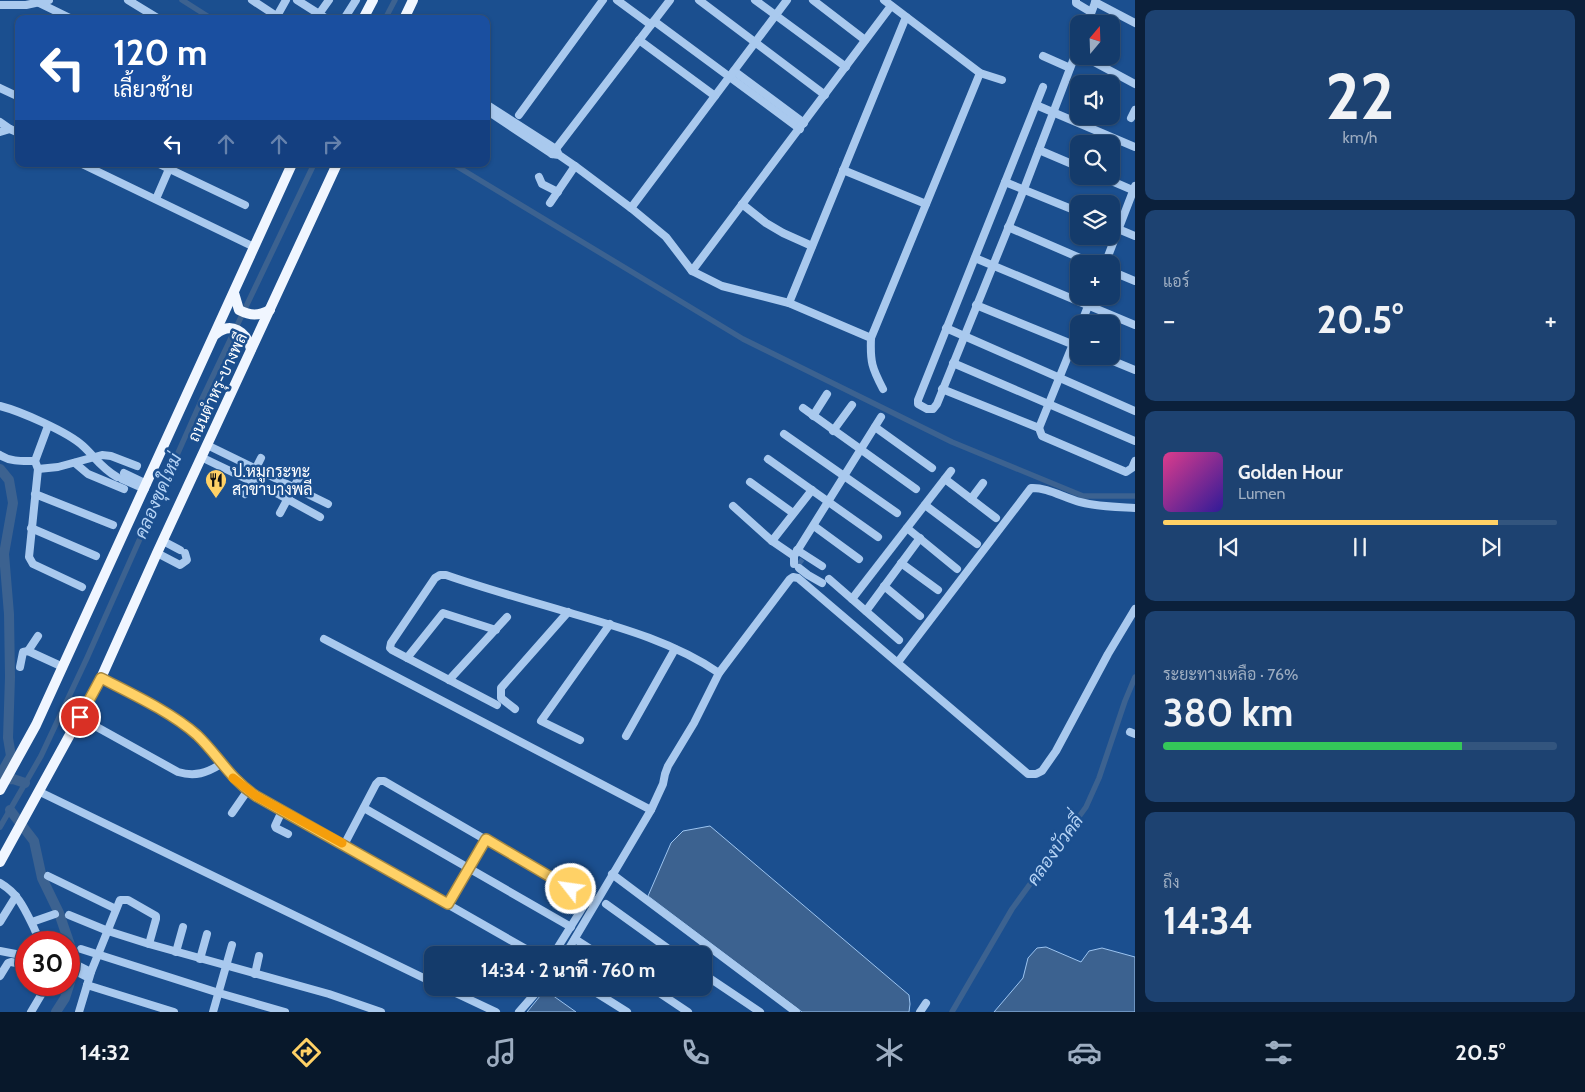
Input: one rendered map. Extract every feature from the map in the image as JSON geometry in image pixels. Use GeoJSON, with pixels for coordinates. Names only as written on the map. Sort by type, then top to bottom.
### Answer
{"type":"FeatureCollection","features":[{"type":"Feature","properties":{"kind":"main road"},"geometry":{"type":"LineString","coordinates":[[365,15],[373,0]]}},
{"type":"Feature","properties":{"kind":"main road"},"geometry":{"type":"LineString","coordinates":[[406,15],[413,0]]}},
{"type":"Feature","properties":{"kind":"main road","name":"ถนนตำหรุ-บางพลี"},"geometry":{"type":"LineString","coordinates":[[0,790],[36,725],[291,167]]}},
{"type":"Feature","properties":{"kind":"main road","name":"ถนนตำหรุ-บางพลี"},"geometry":{"type":"LineString","coordinates":[[0,862],[101,678],[336,167]]}},
{"type":"Feature","properties":{"kind":"main road"},"geometry":{"type":"LineString","coordinates":[[234,293],[243,312],[253,316],[270,310]]}},
{"type":"Feature","properties":{"kind":"main road"},"geometry":{"type":"LineString","coordinates":[[215,334],[221,329],[236,329],[245,334],[251,349]]}},
{"type":"Feature","properties":{"kind":"street"},"geometry":{"type":"LineString","coordinates":[[0,5],[39,3],[49,0]]}},
{"type":"Feature","properties":{"kind":"street"},"geometry":{"type":"LineString","coordinates":[[128,0],[152,15]]}},
{"type":"Feature","properties":{"kind":"street"},"geometry":{"type":"LineString","coordinates":[[252,0],[274,15]]}},
{"type":"Feature","properties":{"kind":"street"},"geometry":{"type":"LineString","coordinates":[[280,15],[286,0]]}},
{"type":"Feature","properties":{"kind":"street"},"geometry":{"type":"LineString","coordinates":[[297,0],[321,15]]}},
{"type":"Feature","properties":{"kind":"street"},"geometry":{"type":"LineString","coordinates":[[323,15],[328,0]]}},
{"type":"Feature","properties":{"kind":"street"},"geometry":{"type":"LineString","coordinates":[[347,15],[356,0]]}},
{"type":"Feature","properties":{"kind":"street"},"geometry":{"type":"LineString","coordinates":[[519,115],[603,0]]}},
{"type":"Feature","properties":{"kind":"street"},"geometry":{"type":"LineString","coordinates":[[617,0],[731,74],[802,126]]}},
{"type":"Feature","properties":{"kind":"street"},"geometry":{"type":"LineString","coordinates":[[556,153],[670,0]]}},
{"type":"Feature","properties":{"kind":"street"},"geometry":{"type":"LineString","coordinates":[[699,0],[825,95]]}},
{"type":"Feature","properties":{"kind":"street"},"geometry":{"type":"LineString","coordinates":[[755,0],[846,67]]}},
{"type":"Feature","properties":{"kind":"street"},"geometry":{"type":"LineString","coordinates":[[631,208],[787,0]]}},
{"type":"Feature","properties":{"kind":"street"},"geometry":{"type":"LineString","coordinates":[[813,0],[865,40]]}},
{"type":"Feature","properties":{"kind":"street"},"geometry":{"type":"LineString","coordinates":[[884,0],[980,73],[1002,80]]}},
{"type":"Feature","properties":{"kind":"street"},"geometry":{"type":"LineString","coordinates":[[1076,0],[1076,4],[1091,12]]}},
{"type":"Feature","properties":{"kind":"street"},"geometry":{"type":"LineString","coordinates":[[1090,15],[1096,1],[1135,23]]}},
{"type":"Feature","properties":{"kind":"street"},"geometry":{"type":"LineString","coordinates":[[39,3],[64,15]]}},
{"type":"Feature","properties":{"kind":"street"},"geometry":{"type":"LineString","coordinates":[[692,272],[891,6]]}},
{"type":"Feature","properties":{"kind":"street"},"geometry":{"type":"LineString","coordinates":[[789,303],[906,17]]}},
{"type":"Feature","properties":{"kind":"street"},"geometry":{"type":"LineString","coordinates":[[639,40],[715,96]]}},
{"type":"Feature","properties":{"kind":"street"},"geometry":{"type":"LineString","coordinates":[[1043,56],[1070,68]]}},
{"type":"Feature","properties":{"kind":"street"},"geometry":{"type":"LineString","coordinates":[[1043,87],[918,400],[918,404],[927,409],[936,407],[1072,65]]}},
{"type":"Feature","properties":{"kind":"street"},"geometry":{"type":"LineString","coordinates":[[1102,65],[1135,84]]}},
{"type":"Feature","properties":{"kind":"street"},"geometry":{"type":"LineString","coordinates":[[883,389],[870,359],[871,338],[980,73]]}},
{"type":"Feature","properties":{"kind":"street"},"geometry":{"type":"LineString","coordinates":[[0,88],[15,95]]}},
{"type":"Feature","properties":{"kind":"street"},"geometry":{"type":"LineString","coordinates":[[1036,105],[1135,147]]}},
{"type":"Feature","properties":{"kind":"street"},"geometry":{"type":"LineString","coordinates":[[490,107],[631,208],[666,237],[692,272],[722,286],[789,303],[871,338]]}},
{"type":"Feature","properties":{"kind":"street"},"geometry":{"type":"LineString","coordinates":[[1131,118],[1135,110]]}},
{"type":"Feature","properties":{"kind":"street"},"geometry":{"type":"LineString","coordinates":[[490,112],[556,153]]}},
{"type":"Feature","properties":{"kind":"street"},"geometry":{"type":"LineString","coordinates":[[0,122],[15,131]]}},
{"type":"Feature","properties":{"kind":"street"},"geometry":{"type":"LineString","coordinates":[[0,132],[10,129]]}},
{"type":"Feature","properties":{"kind":"street"},"geometry":{"type":"LineString","coordinates":[[1039,150],[1070,163]]}},
{"type":"Feature","properties":{"kind":"street"},"geometry":{"type":"LineString","coordinates":[[550,203],[575,166]]}},
{"type":"Feature","properties":{"kind":"street"},"geometry":{"type":"LineString","coordinates":[[88,167],[254,247]]}},
{"type":"Feature","properties":{"kind":"street"},"geometry":{"type":"LineString","coordinates":[[156,199],[169,168],[245,205]]}},
{"type":"Feature","properties":{"kind":"street"},"geometry":{"type":"LineString","coordinates":[[843,170],[926,204]]}},
{"type":"Feature","properties":{"kind":"street"},"geometry":{"type":"LineString","coordinates":[[539,177],[542,184],[558,192]]}},
{"type":"Feature","properties":{"kind":"street"},"geometry":{"type":"LineString","coordinates":[[1005,182],[1070,208]]}},
{"type":"Feature","properties":{"kind":"street"},"geometry":{"type":"LineString","coordinates":[[1120,184],[1134,189],[1120,218]]}},
{"type":"Feature","properties":{"kind":"street"},"geometry":{"type":"LineString","coordinates":[[742,204],[766,223],[812,246]]}},
{"type":"Feature","properties":{"kind":"street"},"geometry":{"type":"LineString","coordinates":[[1008,227],[1073,255]]}},
{"type":"Feature","properties":{"kind":"street"},"geometry":{"type":"LineString","coordinates":[[1120,230],[1135,236]]}},
{"type":"Feature","properties":{"kind":"street"},"geometry":{"type":"LineString","coordinates":[[975,258],[1070,298]]}},
{"type":"Feature","properties":{"kind":"street"},"geometry":{"type":"LineString","coordinates":[[1120,275],[1135,281]]}},
{"type":"Feature","properties":{"kind":"street"},"geometry":{"type":"LineString","coordinates":[[976,305],[1070,344]]}},
{"type":"Feature","properties":{"kind":"street"},"geometry":{"type":"LineString","coordinates":[[1084,315],[1088,305],[1135,325]]}},
{"type":"Feature","properties":{"kind":"street"},"geometry":{"type":"LineString","coordinates":[[946,328],[1135,411]]}},
{"type":"Feature","properties":{"kind":"street"},"geometry":{"type":"LineString","coordinates":[[1070,358],[1039,428],[1042,436],[1126,472],[1132,468],[1135,461]]}},
{"type":"Feature","properties":{"kind":"street"},"geometry":{"type":"LineString","coordinates":[[953,363],[1135,441]]}},
{"type":"Feature","properties":{"kind":"street"},"geometry":{"type":"LineString","coordinates":[[1120,364],[1135,370]]}},
{"type":"Feature","properties":{"kind":"street"},"geometry":{"type":"LineString","coordinates":[[942,389],[1039,428]]}},
{"type":"Feature","properties":{"kind":"street"},"geometry":{"type":"LineString","coordinates":[[813,416],[827,394]]}},
{"type":"Feature","properties":{"kind":"street"},"geometry":{"type":"LineString","coordinates":[[834,430],[852,405]]}},
{"type":"Feature","properties":{"kind":"street"},"geometry":{"type":"LineString","coordinates":[[0,406],[68,436],[84,446],[105,468],[146,486]]}},
{"type":"Feature","properties":{"kind":"street"},"geometry":{"type":"LineString","coordinates":[[803,408],[916,489]]}},
{"type":"Feature","properties":{"kind":"street"},"geometry":{"type":"LineString","coordinates":[[797,560],[814,526],[881,417]]}},
{"type":"Feature","properties":{"kind":"street"},"geometry":{"type":"LineString","coordinates":[[48,426],[35,461],[38,469],[31,528],[30,561],[36,566],[82,587]]}},
{"type":"Feature","properties":{"kind":"street"},"geometry":{"type":"LineString","coordinates":[[875,427],[932,468]]}},
{"type":"Feature","properties":{"kind":"street"},"geometry":{"type":"LineString","coordinates":[[784,434],[898,513]]}},
{"type":"Feature","properties":{"kind":"street"},"geometry":{"type":"LineString","coordinates":[[207,445],[328,504]]}},
{"type":"Feature","properties":{"kind":"street"},"geometry":{"type":"LineString","coordinates":[[0,455],[8,460],[20,462],[35,461]]}},
{"type":"Feature","properties":{"kind":"street"},"geometry":{"type":"LineString","coordinates":[[38,469],[58,467],[92,456],[102,455],[111,456],[137,466]]}},
{"type":"Feature","properties":{"kind":"street"},"geometry":{"type":"LineString","coordinates":[[201,457],[288,499],[320,517]]}},
{"type":"Feature","properties":{"kind":"street"},"geometry":{"type":"LineString","coordinates":[[256,468],[261,458]]}},
{"type":"Feature","properties":{"kind":"street"},"geometry":{"type":"LineString","coordinates":[[768,460],[878,537]]}},
{"type":"Feature","properties":{"kind":"street"},"geometry":{"type":"LineString","coordinates":[[75,463],[88,474],[124,489]]}},
{"type":"Feature","properties":{"kind":"street"},"geometry":{"type":"LineString","coordinates":[[852,599],[951,471]]}},
{"type":"Feature","properties":{"kind":"street"},"geometry":{"type":"LineString","coordinates":[[280,513],[302,472]]}},
{"type":"Feature","properties":{"kind":"street"},"geometry":{"type":"LineString","coordinates":[[945,479],[996,518]]}},
{"type":"Feature","properties":{"kind":"street"},"geometry":{"type":"LineString","coordinates":[[245,494],[251,481]]}},
{"type":"Feature","properties":{"kind":"street"},"geometry":{"type":"LineString","coordinates":[[750,482],[793,513]]}},
{"type":"Feature","properties":{"kind":"street"},"geometry":{"type":"LineString","coordinates":[[971,499],[983,483]]}},
{"type":"Feature","properties":{"kind":"street"},"geometry":{"type":"LineString","coordinates":[[898,662],[1030,488],[1040,488],[1072,500],[1106,508],[1135,508]]}},
{"type":"Feature","properties":{"kind":"street"},"geometry":{"type":"LineString","coordinates":[[772,541],[812,490]]}},
{"type":"Feature","properties":{"kind":"street"},"geometry":{"type":"LineString","coordinates":[[35,494],[113,525]]}},
{"type":"Feature","properties":{"kind":"street"},"geometry":{"type":"LineString","coordinates":[[925,505],[977,544]]}},
{"type":"Feature","properties":{"kind":"street"},"geometry":{"type":"LineString","coordinates":[[733,506],[810,573],[852,599],[899,640]]}},
{"type":"Feature","properties":{"kind":"street"},"geometry":{"type":"LineString","coordinates":[[814,526],[859,559]]}},
{"type":"Feature","properties":{"kind":"street"},"geometry":{"type":"LineString","coordinates":[[31,528],[96,556]]}},
{"type":"Feature","properties":{"kind":"street"},"geometry":{"type":"LineString","coordinates":[[907,528],[957,569]]}},
{"type":"Feature","properties":{"kind":"street"},"geometry":{"type":"LineString","coordinates":[[866,611],[920,538]]}},
{"type":"Feature","properties":{"kind":"street"},"geometry":{"type":"LineString","coordinates":[[157,553],[180,565],[187,560],[187,555],[182,551],[163,541]]}},
{"type":"Feature","properties":{"kind":"street"},"geometry":{"type":"LineString","coordinates":[[797,560],[822,566]]}},
{"type":"Feature","properties":{"kind":"street"},"geometry":{"type":"LineString","coordinates":[[901,563],[938,590]]}},
{"type":"Feature","properties":{"kind":"street"},"geometry":{"type":"LineString","coordinates":[[804,584],[810,573]]}},
{"type":"Feature","properties":{"kind":"street"},"geometry":{"type":"LineString","coordinates":[[497,705],[392,650],[390,645],[436,578],[440,575],[446,575],[651,638],[719,673]]}},
{"type":"Feature","properties":{"kind":"street"},"geometry":{"type":"LineString","coordinates":[[570,946],[651,810],[663,784],[668,766],[694,723],[719,673],[793,577],[798,578],[1028,774],[1036,774],[1042,771],[1056,751],[1135,609]]}},
{"type":"Feature","properties":{"kind":"street"},"geometry":{"type":"LineString","coordinates":[[884,586],[920,616]]}},
{"type":"Feature","properties":{"kind":"street"},"geometry":{"type":"LineString","coordinates":[[515,709],[501,698],[501,688],[568,612]]}},
{"type":"Feature","properties":{"kind":"street"},"geometry":{"type":"LineString","coordinates":[[408,658],[443,613],[496,630]]}},
{"type":"Feature","properties":{"kind":"street"},"geometry":{"type":"LineString","coordinates":[[449,680],[507,617]]}},
{"type":"Feature","properties":{"kind":"street"},"geometry":{"type":"LineString","coordinates":[[580,740],[541,721],[610,624]]}},
{"type":"Feature","properties":{"kind":"street"},"geometry":{"type":"LineString","coordinates":[[20,667],[23,652],[28,651],[38,636]]}},
{"type":"Feature","properties":{"kind":"street"},"geometry":{"type":"LineString","coordinates":[[324,639],[651,810]]}},
{"type":"Feature","properties":{"kind":"street"},"geometry":{"type":"LineString","coordinates":[[626,736],[675,649]]}},
{"type":"Feature","properties":{"kind":"street"},"geometry":{"type":"LineString","coordinates":[[28,651],[63,667]]}},
{"type":"Feature","properties":{"kind":"street"},"geometry":{"type":"LineString","coordinates":[[101,678],[186,726],[206,744],[234,779],[248,790],[520,946]]}},
{"type":"Feature","properties":{"kind":"street"},"geometry":{"type":"LineString","coordinates":[[95,726],[178,772],[196,775],[209,771],[221,764]]}},
{"type":"Feature","properties":{"kind":"street"},"geometry":{"type":"LineString","coordinates":[[344,845],[376,784],[381,780],[588,899],[559,946]]}},
{"type":"Feature","properties":{"kind":"street"},"geometry":{"type":"LineString","coordinates":[[232,813],[248,790]]}},
{"type":"Feature","properties":{"kind":"street"},"geometry":{"type":"LineString","coordinates":[[40,792],[424,978]]}},
{"type":"Feature","properties":{"kind":"street"},"geometry":{"type":"LineString","coordinates":[[364,808],[571,927]]}},
{"type":"Feature","properties":{"kind":"street"},"geometry":{"type":"LineString","coordinates":[[282,811],[275,826],[288,834]]}},
{"type":"Feature","properties":{"kind":"street"},"geometry":{"type":"LineString","coordinates":[[448,904],[486,839]]}},
{"type":"Feature","properties":{"kind":"street"},"geometry":{"type":"LineString","coordinates":[[612,874],[796,1012]]}},
{"type":"Feature","properties":{"kind":"street"},"geometry":{"type":"LineString","coordinates":[[48,876],[116,909]]}},
{"type":"Feature","properties":{"kind":"street"},"geometry":{"type":"LineString","coordinates":[[0,883],[16,896],[35,931]]}},
{"type":"Feature","properties":{"kind":"street"},"geometry":{"type":"LineString","coordinates":[[0,922],[16,896]]}},
{"type":"Feature","properties":{"kind":"street"},"geometry":{"type":"LineString","coordinates":[[79,1012],[87,976],[98,955],[118,902],[125,899],[156,916],[149,944]]}},
{"type":"Feature","properties":{"kind":"street"},"geometry":{"type":"LineString","coordinates":[[606,904],[663,946]]}},
{"type":"Feature","properties":{"kind":"street"},"geometry":{"type":"LineString","coordinates":[[32,922],[55,914]]}},
{"type":"Feature","properties":{"kind":"street"},"geometry":{"type":"LineString","coordinates":[[68,915],[108,931],[149,944],[335,995],[381,1012]]}},
{"type":"Feature","properties":{"kind":"street"},"geometry":{"type":"LineString","coordinates":[[176,952],[183,928]]}},
{"type":"Feature","properties":{"kind":"street"},"geometry":{"type":"LineString","coordinates":[[200,959],[207,934]]}},
{"type":"Feature","properties":{"kind":"street"},"geometry":{"type":"LineString","coordinates":[[574,939],[585,946]]}},
{"type":"Feature","properties":{"kind":"street"},"geometry":{"type":"LineString","coordinates":[[213,1012],[232,945]]}},
{"type":"Feature","properties":{"kind":"street"},"geometry":{"type":"LineString","coordinates":[[81,949],[284,1012]]}},
{"type":"Feature","properties":{"kind":"street"},"geometry":{"type":"LineString","coordinates":[[0,951],[15,954]]}},
{"type":"Feature","properties":{"kind":"street"},"geometry":{"type":"LineString","coordinates":[[255,974],[259,956]]}},
{"type":"Feature","properties":{"kind":"street"},"geometry":{"type":"LineString","coordinates":[[0,976],[8,963],[15,964]]}},
{"type":"Feature","properties":{"kind":"street"},"geometry":{"type":"LineString","coordinates":[[80,971],[174,1012]]}},
{"type":"Feature","properties":{"kind":"street"},"geometry":{"type":"LineString","coordinates":[[712,979],[760,1012]]}},
{"type":"Feature","properties":{"kind":"street"},"geometry":{"type":"LineString","coordinates":[[31,1012],[40,996]]}},
{"type":"Feature","properties":{"kind":"street"},"geometry":{"type":"LineString","coordinates":[[462,996],[496,1012]]}},
{"type":"Feature","properties":{"kind":"street"},"geometry":{"type":"LineString","coordinates":[[519,1012],[533,996]]}},
{"type":"Feature","properties":{"kind":"street"},"geometry":{"type":"LineString","coordinates":[[602,996],[627,1012]]}},
{"type":"Feature","properties":{"kind":"street"},"geometry":{"type":"LineString","coordinates":[[664,996],[688,1012]]}},
{"type":"Feature","properties":{"kind":"street"},"geometry":{"type":"LineString","coordinates":[[920,1012],[926,1003]]}},
{"type":"Feature","properties":{"kind":"water"},"geometry":{"type":"Polygon","coordinates":[[[710,826],[909,995],[909,1012],[802,1012],[648,896],[671,843],[683,831],[710,826]]]}},
{"type":"Feature","properties":{"kind":"water"},"geometry":{"type":"Polygon","coordinates":[[[1046,947],[1081,962],[1089,951],[1102,948],[1135,957],[1135,1012],[994,1012],[1023,978],[1028,958],[1037,948],[1046,947]]]}},
{"type":"Feature","properties":{"kind":"water"},"geometry":{"type":"Polygon","coordinates":[[[540,996],[553,996],[576,1012],[527,1012],[540,996]]]}},
{"type":"Feature","properties":{"kind":"waterway"},"geometry":{"type":"LineString","coordinates":[[182,0],[206,15]]}},
{"type":"Feature","properties":{"kind":"waterway","name":"คลองขุดใหม่"},"geometry":{"type":"LineString","coordinates":[[387,15],[395,0]]}},
{"type":"Feature","properties":{"kind":"waterway","name":"คลองขุดใหม่"},"geometry":{"type":"LineString","coordinates":[[0,827],[41,756],[87,658],[201,401],[313,167]]}},
{"type":"Feature","properties":{"kind":"waterway"},"geometry":{"type":"LineString","coordinates":[[458,167],[743,339],[952,442],[1083,496],[1135,496]]}},
{"type":"Feature","properties":{"kind":"waterway"},"geometry":{"type":"LineString","coordinates":[[0,469],[9,480],[13,503],[4,554],[9,614],[10,677],[8,738],[11,756],[0,776]]}},
{"type":"Feature","properties":{"kind":"waterway","name":"คลองบัวคลี่"},"geometry":{"type":"LineString","coordinates":[[952,1012],[1012,909],[1086,807],[1099,778],[1135,677]]}},
{"type":"Feature","properties":{"kind":"waterway"},"geometry":{"type":"LineString","coordinates":[[0,780],[13,779],[25,783]]}},
{"type":"Feature","properties":{"kind":"waterway"},"geometry":{"type":"LineString","coordinates":[[10,810],[34,841],[42,878],[59,913],[70,945],[72,976],[65,998],[56,1012]]}},
{"type":"Feature","properties":{"kind":"tunnel"},"geometry":{"type":"LineString","coordinates":[[798,561],[802,564]]}},
{"type":"Feature","properties":{"kind":"slow traffic"},"geometry":{"type":"LineString","coordinates":[[233,778],[256,796],[342,843]]}},
{"type":"Feature","properties":{"kind":"place","name":"ป.หมูกระทะ สาขาบางพลี"},"geometry":{"type":"Point","coordinates":[216,499]}},
{"type":"Feature","properties":{"kind":"route"},"geometry":{"type":"LineString","coordinates":[[80,717],[101,678],[186,726],[206,744],[234,779],[256,796],[448,904],[486,839],[571,889]]}}]}
